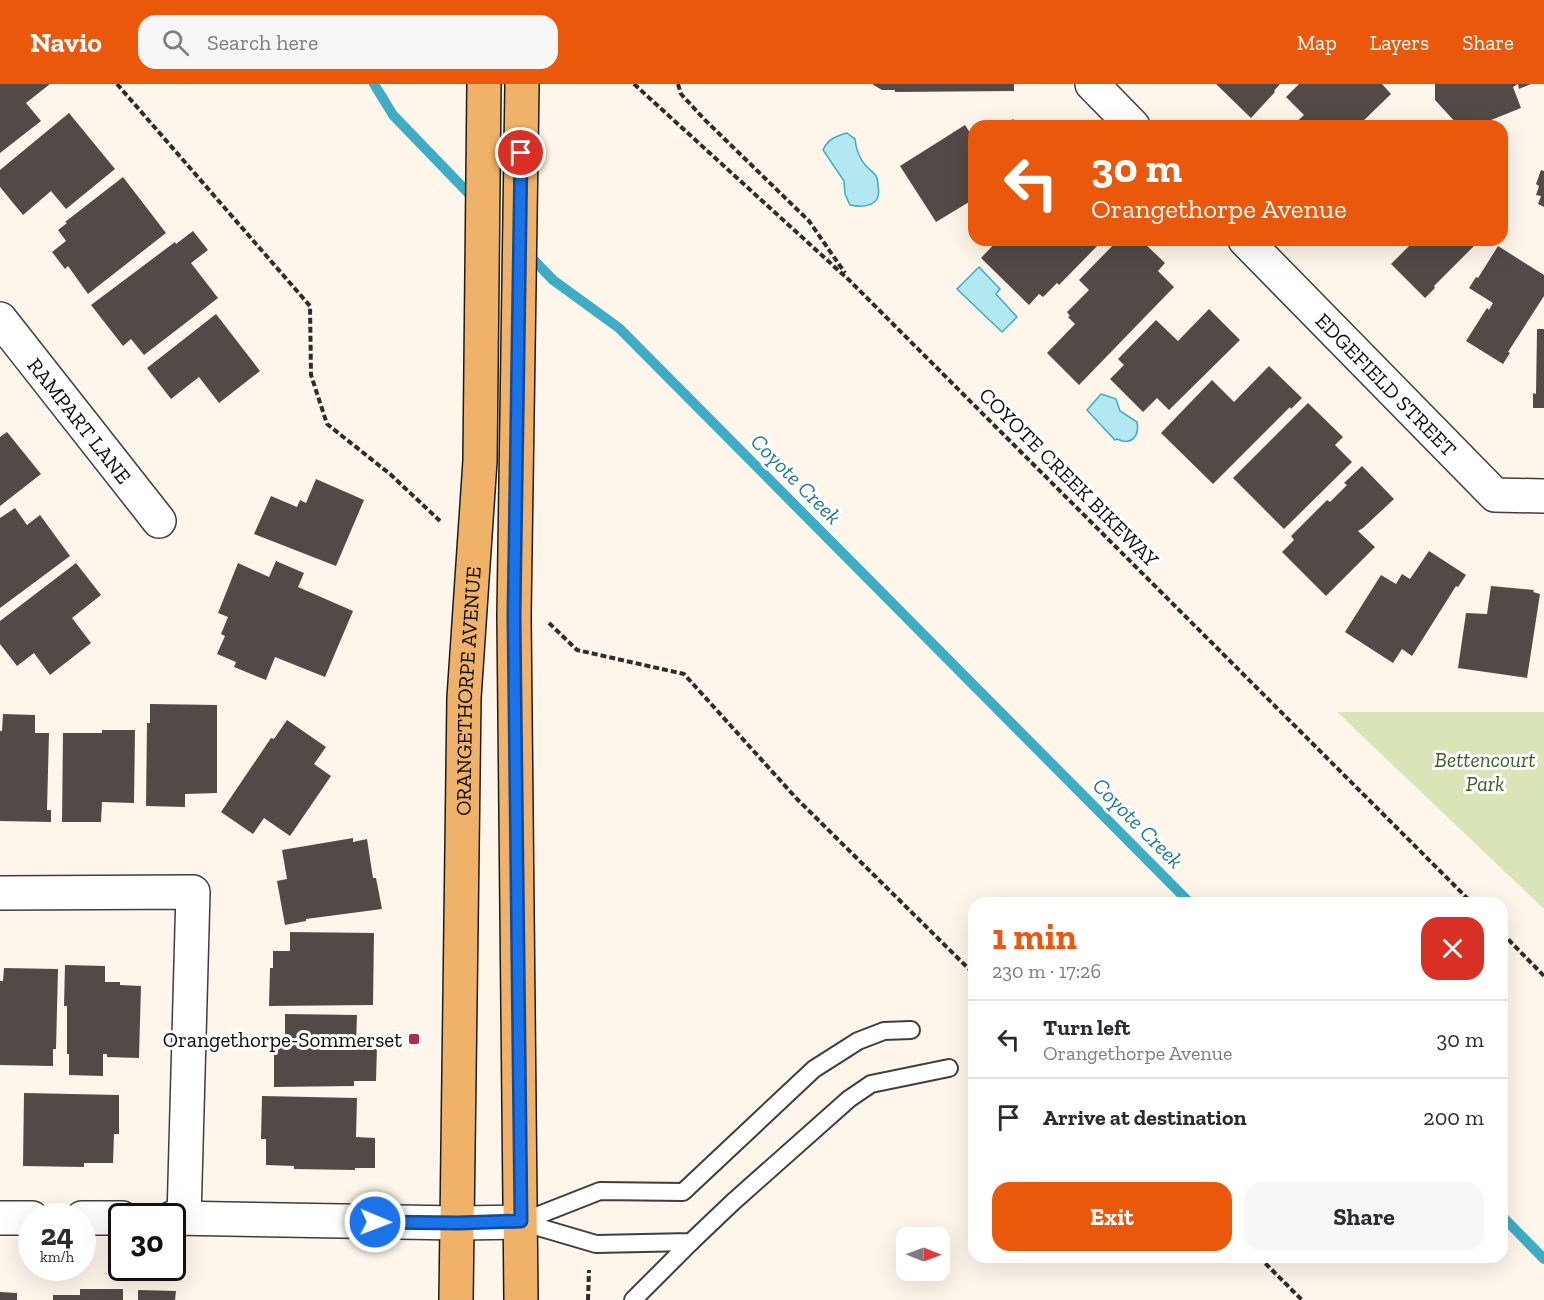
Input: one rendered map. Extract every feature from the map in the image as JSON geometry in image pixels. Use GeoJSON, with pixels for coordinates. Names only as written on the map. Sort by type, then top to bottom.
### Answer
{"type":"FeatureCollection","features":[{"type":"Feature","properties":{"kind":"main road","name":"ORANGETHORPE AVENUE"},"geometry":{"type":"LineString","coordinates":[[456,1300],[464,698],[480,461],[484,84]]}},
{"type":"Feature","properties":{"kind":"main road","name":"ORANGETHORPE AVENUE"},"geometry":{"type":"LineString","coordinates":[[521,1300],[515,591],[522,84]]}},
{"type":"Feature","properties":{"kind":"street"},"geometry":{"type":"LineString","coordinates":[[1092,84],[1127,120]]}},
{"type":"Feature","properties":{"kind":"street","name":"EDGEFIELD STREET"},"geometry":{"type":"LineString","coordinates":[[1251,246],[1495,495],[1544,496]]}},
{"type":"Feature","properties":{"kind":"street","name":"RAMPART LANE"},"geometry":{"type":"LineString","coordinates":[[5,334],[159,521]]}},
{"type":"Feature","properties":{"kind":"street"},"geometry":{"type":"LineString","coordinates":[[0,893],[193,892],[179,1203]]}},
{"type":"Feature","properties":{"kind":"street"},"geometry":{"type":"LineString","coordinates":[[0,1218],[18,1218]]}},
{"type":"Feature","properties":{"kind":"street"},"geometry":{"type":"LineString","coordinates":[[186,1218],[458,1223],[521,1221]]}},
{"type":"Feature","properties":{"kind":"lane"},"geometry":{"type":"LineString","coordinates":[[521,1221],[600,1191],[683,1192],[814,1069],[858,1041],[884,1031],[911,1030]]}},
{"type":"Feature","properties":{"kind":"lane"},"geometry":{"type":"LineString","coordinates":[[633,1300],[733,1202],[849,1099],[871,1084],[949,1068]]}},
{"type":"Feature","properties":{"kind":"lane"},"geometry":{"type":"LineString","coordinates":[[521,1221],[596,1244],[692,1242]]}},
{"type":"Feature","properties":{"kind":"path"},"geometry":{"type":"LineString","coordinates":[[117,84],[310,306],[311,375],[327,424],[390,474],[475,553]]}},
{"type":"Feature","properties":{"kind":"path","name":"COYOTE CREEK BIKEWAY"},"geometry":{"type":"LineString","coordinates":[[634,84],[849,279],[1466,897]]}},
{"type":"Feature","properties":{"kind":"path"},"geometry":{"type":"LineString","coordinates":[[678,84],[681,94],[704,119],[809,221],[849,279]]}},
{"type":"Feature","properties":{"kind":"path"},"geometry":{"type":"LineString","coordinates":[[515,591],[576,650],[684,674],[797,799],[968,968]]}},
{"type":"Feature","properties":{"kind":"path"},"geometry":{"type":"LineString","coordinates":[[1508,939],[1544,976]]}},
{"type":"Feature","properties":{"kind":"path"},"geometry":{"type":"LineString","coordinates":[[1265,1263],[1302,1300]]}},
{"type":"Feature","properties":{"kind":"path"},"geometry":{"type":"LineString","coordinates":[[588,1300],[589,1268]]}},
{"type":"Feature","properties":{"kind":"green space","name":"Bettencourt Park"},"geometry":{"type":"Polygon","coordinates":[[[1337,712],[1544,712],[1544,909],[1337,712]]]}},
{"type":"Feature","properties":{"kind":"water"},"geometry":{"type":"Polygon","coordinates":[[[847,133],[855,139],[860,157],[878,180],[877,198],[875,202],[867,206],[850,205],[845,194],[844,181],[823,150],[833,138],[847,133]]]}},
{"type":"Feature","properties":{"kind":"water"},"geometry":{"type":"Polygon","coordinates":[[[979,267],[1000,289],[996,294],[1017,317],[1002,332],[957,289],[979,267]]]}},
{"type":"Feature","properties":{"kind":"water"},"geometry":{"type":"Polygon","coordinates":[[[1101,394],[1116,399],[1120,411],[1137,422],[1137,432],[1133,438],[1126,441],[1115,440],[1087,410],[1101,394]]]}},
{"type":"Feature","properties":{"kind":"building"},"geometry":{"type":"Polygon","coordinates":[[[0,84],[50,84],[26,103],[41,121],[0,153],[0,84]]]}},
{"type":"Feature","properties":{"kind":"building"},"geometry":{"type":"Polygon","coordinates":[[[872,84],[1014,84],[1014,91],[895,92],[895,90],[882,90],[872,84]]]}},
{"type":"Feature","properties":{"kind":"building"},"geometry":{"type":"Polygon","coordinates":[[[1216,84],[1280,84],[1251,118],[1216,84]]]}},
{"type":"Feature","properties":{"kind":"building"},"geometry":{"type":"Polygon","coordinates":[[[1299,84],[1382,84],[1391,94],[1364,120],[1299,120],[1304,115],[1286,97],[1299,84]]]}},
{"type":"Feature","properties":{"kind":"building"},"geometry":{"type":"Polygon","coordinates":[[[1435,84],[1518,84],[1513,87],[1521,108],[1491,120],[1453,120],[1435,100],[1435,84]]]}},
{"type":"Feature","properties":{"kind":"building"},"geometry":{"type":"Polygon","coordinates":[[[1518,84],[1531,84],[1519,89],[1518,84]]]}},
{"type":"Feature","properties":{"kind":"building"},"geometry":{"type":"Polygon","coordinates":[[[69,113],[115,169],[66,209],[51,191],[23,215],[0,187],[0,170],[69,113]]]}},
{"type":"Feature","properties":{"kind":"building"},"geometry":{"type":"Polygon","coordinates":[[[965,125],[968,130],[968,203],[936,222],[900,166],[965,125]]]}},
{"type":"Feature","properties":{"kind":"building"},"geometry":{"type":"Polygon","coordinates":[[[1541,170],[1544,171],[1544,207],[1538,204],[1541,196],[1536,195],[1539,186],[1536,184],[1541,170]]]}},
{"type":"Feature","properties":{"kind":"building"},"geometry":{"type":"Polygon","coordinates":[[[123,177],[166,233],[88,294],[68,266],[65,269],[52,252],[66,241],[58,230],[123,177]]]}},
{"type":"Feature","properties":{"kind":"building"},"geometry":{"type":"Polygon","coordinates":[[[193,231],[208,250],[191,263],[218,298],[144,355],[131,339],[123,346],[91,305],[193,231]]]}},
{"type":"Feature","properties":{"kind":"building"},"geometry":{"type":"Polygon","coordinates":[[[992,246],[1097,246],[1059,285],[1057,283],[1043,297],[1039,294],[1029,305],[981,258],[992,246]]]}},
{"type":"Feature","properties":{"kind":"building"},"geometry":{"type":"Polygon","coordinates":[[[1112,246],[1147,246],[1165,263],[1158,271],[1174,287],[1079,385],[1047,353],[1075,324],[1068,317],[1070,316],[1067,312],[1089,290],[1079,280],[1112,246]]]}},
{"type":"Feature","properties":{"kind":"building"},"geometry":{"type":"Polygon","coordinates":[[[1409,246],[1474,246],[1425,298],[1391,264],[1409,246]]]}},
{"type":"Feature","properties":{"kind":"building"},"geometry":{"type":"Polygon","coordinates":[[[1498,246],[1544,275],[1544,296],[1508,352],[1510,353],[1503,364],[1466,341],[1487,308],[1489,310],[1493,303],[1469,288],[1498,246]]]}},
{"type":"Feature","properties":{"kind":"building"},"geometry":{"type":"Polygon","coordinates":[[[1209,309],[1240,340],[1169,410],[1157,398],[1143,412],[1110,379],[1124,365],[1118,359],[1156,320],[1178,341],[1209,309]]]}},
{"type":"Feature","properties":{"kind":"building"},"geometry":{"type":"Polygon","coordinates":[[[216,314],[260,371],[219,403],[199,377],[171,399],[147,368],[216,314]]]}},
{"type":"Feature","properties":{"kind":"building"},"geometry":{"type":"Polygon","coordinates":[[[1537,329],[1544,329],[1544,408],[1533,408],[1533,393],[1536,394],[1537,329]]]}},
{"type":"Feature","properties":{"kind":"building"},"geometry":{"type":"Polygon","coordinates":[[[1269,366],[1302,398],[1291,409],[1290,407],[1213,484],[1161,433],[1212,380],[1234,402],[1269,366]]]}},
{"type":"Feature","properties":{"kind":"building"},"geometry":{"type":"Polygon","coordinates":[[[1308,403],[1343,437],[1335,445],[1352,462],[1284,529],[1233,478],[1308,403]]]}},
{"type":"Feature","properties":{"kind":"building"},"geometry":{"type":"Polygon","coordinates":[[[7,432],[41,474],[0,506],[0,437],[7,432]]]}},
{"type":"Feature","properties":{"kind":"building"},"geometry":{"type":"Polygon","coordinates":[[[1362,466],[1394,499],[1358,531],[1375,547],[1326,596],[1282,552],[1294,540],[1291,536],[1327,500],[1330,502],[1347,485],[1344,483],[1362,466]]]}},
{"type":"Feature","properties":{"kind":"building"},"geometry":{"type":"Polygon","coordinates":[[[316,479],[364,500],[336,566],[254,534],[271,496],[297,507],[300,500],[306,503],[316,479]]]}},
{"type":"Feature","properties":{"kind":"building"},"geometry":{"type":"Polygon","coordinates":[[[15,508],[27,525],[40,515],[70,556],[0,608],[0,518],[15,508]]]}},
{"type":"Feature","properties":{"kind":"building"},"geometry":{"type":"Polygon","coordinates":[[[1429,551],[1466,575],[1458,587],[1456,586],[1412,656],[1402,649],[1393,663],[1345,632],[1381,575],[1396,584],[1402,574],[1410,579],[1429,551]]]}},
{"type":"Feature","properties":{"kind":"building"},"geometry":{"type":"Polygon","coordinates":[[[276,561],[304,573],[298,587],[353,611],[325,677],[275,657],[266,680],[234,667],[236,662],[217,654],[225,636],[221,634],[228,617],[218,613],[238,563],[269,577],[276,561]]]}},
{"type":"Feature","properties":{"kind":"building"},"geometry":{"type":"Polygon","coordinates":[[[76,563],[101,595],[72,618],[91,643],[50,675],[34,653],[17,666],[0,644],[0,621],[76,563]]]}},
{"type":"Feature","properties":{"kind":"building"},"geometry":{"type":"Polygon","coordinates":[[[1491,586],[1534,590],[1533,592],[1540,594],[1527,678],[1458,668],[1466,613],[1487,614],[1491,586]]]}},
{"type":"Feature","properties":{"kind":"building"},"geometry":{"type":"Polygon","coordinates":[[[150,704],[217,705],[217,793],[185,794],[185,807],[146,806],[147,723],[150,723],[150,704]]]}},
{"type":"Feature","properties":{"kind":"building"},"geometry":{"type":"Polygon","coordinates":[[[3,714],[35,715],[35,733],[49,733],[47,810],[51,810],[51,822],[0,821],[0,731],[2,731],[3,714]]]}},
{"type":"Feature","properties":{"kind":"building"},"geometry":{"type":"Polygon","coordinates":[[[287,720],[326,747],[314,764],[331,776],[290,836],[264,818],[253,834],[221,812],[271,738],[274,739],[287,720]]]}},
{"type":"Feature","properties":{"kind":"building"},"geometry":{"type":"Polygon","coordinates":[[[102,730],[135,730],[134,803],[102,802],[101,822],[62,822],[63,733],[102,733],[102,730]]]}},
{"type":"Feature","properties":{"kind":"building"},"geometry":{"type":"Polygon","coordinates":[[[353,838],[353,842],[367,839],[373,878],[376,878],[382,909],[306,919],[306,921],[285,925],[277,881],[287,879],[282,850],[353,838]]]}},
{"type":"Feature","properties":{"kind":"building"},"geometry":{"type":"Polygon","coordinates":[[[290,932],[374,933],[373,1005],[269,1006],[273,951],[290,951],[290,932]]]}},
{"type":"Feature","properties":{"kind":"building"},"geometry":{"type":"Polygon","coordinates":[[[65,965],[105,966],[105,982],[141,986],[139,1058],[107,1057],[107,1054],[103,1054],[103,1076],[69,1075],[67,1006],[64,1006],[65,965]]]}},
{"type":"Feature","properties":{"kind":"building"},"geometry":{"type":"Polygon","coordinates":[[[4,968],[58,969],[56,1049],[53,1049],[53,1066],[0,1065],[0,981],[3,981],[4,968]]]}},
{"type":"Feature","properties":{"kind":"building"},"geometry":{"type":"Polygon","coordinates":[[[285,1014],[357,1015],[356,1044],[377,1045],[376,1081],[354,1081],[354,1086],[274,1087],[274,1050],[268,1050],[268,1037],[285,1037],[285,1014]]]}},
{"type":"Feature","properties":{"kind":"building"},"geometry":{"type":"Polygon","coordinates":[[[24,1093],[119,1095],[119,1134],[114,1134],[113,1163],[84,1163],[84,1167],[23,1166],[24,1093]]]}},
{"type":"Feature","properties":{"kind":"building"},"geometry":{"type":"Polygon","coordinates":[[[262,1096],[357,1098],[356,1137],[375,1138],[375,1168],[294,1169],[294,1166],[266,1165],[266,1139],[261,1139],[262,1096]]]}},
{"type":"Feature","properties":{"kind":"building"},"geometry":{"type":"Polygon","coordinates":[[[80,1289],[123,1289],[123,1300],[53,1300],[53,1295],[80,1295],[80,1289]]]}},
{"type":"Feature","properties":{"kind":"building"},"geometry":{"type":"Polygon","coordinates":[[[138,1290],[176,1291],[175,1300],[138,1300],[138,1290]]]}},
{"type":"Feature","properties":{"kind":"building"},"geometry":{"type":"Polygon","coordinates":[[[0,1292],[17,1293],[17,1300],[0,1300],[0,1292]]]}},
{"type":"Feature","properties":{"kind":"waterway","name":"Coyote Creek"},"geometry":{"type":"LineString","coordinates":[[374,84],[393,115],[476,201]]}},
{"type":"Feature","properties":{"kind":"waterway","name":"Coyote Creek"},"geometry":{"type":"LineString","coordinates":[[527,253],[553,280],[619,328],[1184,897]]}},
{"type":"Feature","properties":{"kind":"waterway","name":"Coyote Creek"},"geometry":{"type":"LineString","coordinates":[[1508,1222],[1544,1259]]}},
{"type":"Feature","properties":{"kind":"place","name":"Orangethorpe-Sommerset"},"geometry":{"type":"Point","coordinates":[414,1039]}},
{"type":"Feature","properties":{"kind":"route"},"geometry":{"type":"LineString","coordinates":[[375,1222],[521,1221],[514,616],[521,153]]}}]}
